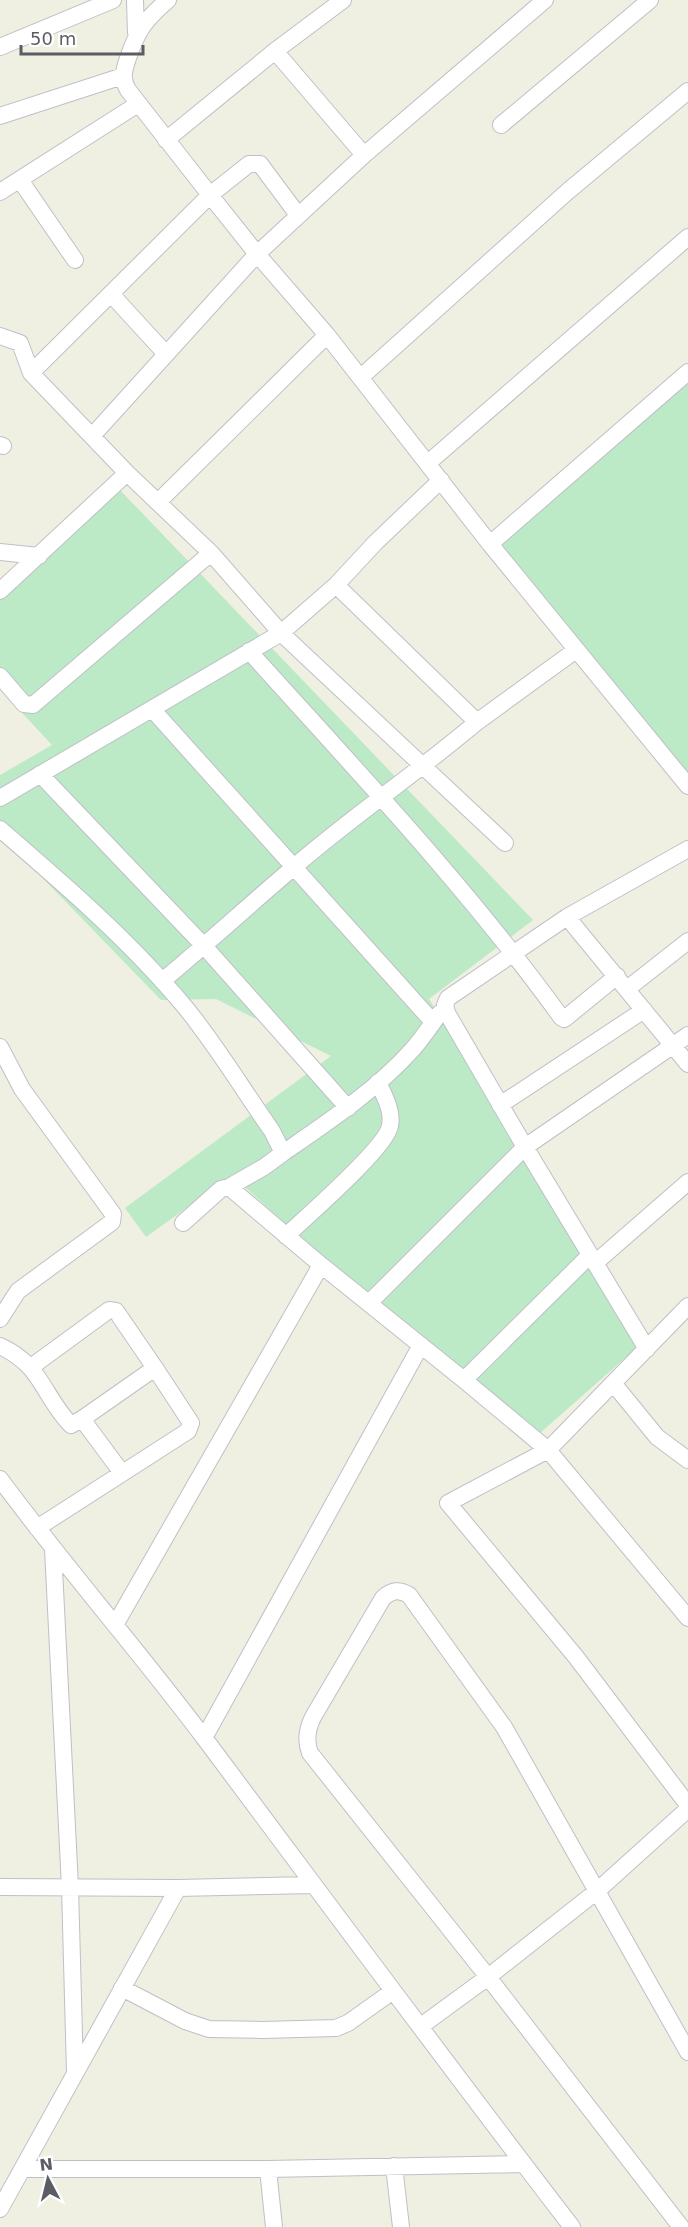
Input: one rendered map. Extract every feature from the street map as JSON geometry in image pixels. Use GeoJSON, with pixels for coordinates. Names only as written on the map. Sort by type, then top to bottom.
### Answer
{"type":"FeatureCollection","features":[{"type":"Feature","properties":{"kind":"street"},"geometry":{"type":"LineString","coordinates":[[0,47],[113,0]]}},
{"type":"Feature","properties":{"kind":"street"},"geometry":{"type":"LineString","coordinates":[[135,0],[136,33],[123,76],[124,84],[138,104],[257,254],[361,377],[490,544],[688,786]]}},
{"type":"Feature","properties":{"kind":"street"},"geometry":{"type":"LineString","coordinates":[[136,33],[168,0]]}},
{"type":"Feature","properties":{"kind":"street"},"geometry":{"type":"LineString","coordinates":[[166,140],[274,51],[343,0]]}},
{"type":"Feature","properties":{"kind":"street"},"geometry":{"type":"LineString","coordinates":[[93,435],[257,254],[364,155],[545,0]]}},
{"type":"Feature","properties":{"kind":"street"},"geometry":{"type":"LineString","coordinates":[[501,125],[650,0]]}},
{"type":"Feature","properties":{"kind":"street"},"geometry":{"type":"LineString","coordinates":[[274,51],[364,155]]}},
{"type":"Feature","properties":{"kind":"street"},"geometry":{"type":"LineString","coordinates":[[0,116],[123,76]]}},
{"type":"Feature","properties":{"kind":"street"},"geometry":{"type":"LineString","coordinates":[[361,377],[567,192],[688,91]]}},
{"type":"Feature","properties":{"kind":"street"},"geometry":{"type":"LineString","coordinates":[[0,192],[138,104]]}},
{"type":"Feature","properties":{"kind":"street"},"geometry":{"type":"LineString","coordinates":[[31,373],[210,195],[249,164],[260,164],[298,215]]}},
{"type":"Feature","properties":{"kind":"street"},"geometry":{"type":"LineString","coordinates":[[20,180],[75,260]]}},
{"type":"Feature","properties":{"kind":"street"},"geometry":{"type":"LineString","coordinates":[[428,464],[688,237]]}},
{"type":"Feature","properties":{"kind":"street"},"geometry":{"type":"LineString","coordinates":[[111,294],[166,354]]}},
{"type":"Feature","properties":{"kind":"street"},"geometry":{"type":"LineString","coordinates":[[159,501],[327,335]]}},
{"type":"Feature","properties":{"kind":"street"},"geometry":{"type":"LineString","coordinates":[[0,336],[22,345],[31,373],[128,473],[211,553],[281,633],[505,843]]}},
{"type":"Feature","properties":{"kind":"street"},"geometry":{"type":"LineString","coordinates":[[490,544],[688,372]]}},
{"type":"Feature","properties":{"kind":"street"},"geometry":{"type":"LineString","coordinates":[[0,591],[128,473]]}},
{"type":"Feature","properties":{"kind":"street"},"geometry":{"type":"LineString","coordinates":[[0,798],[281,633],[336,585],[375,543],[441,480]]}},
{"type":"Feature","properties":{"kind":"street"},"geometry":{"type":"LineString","coordinates":[[0,552],[39,556]]}},
{"type":"Feature","properties":{"kind":"street"},"geometry":{"type":"LineString","coordinates":[[0,676],[24,704],[33,705],[211,553]]}},
{"type":"Feature","properties":{"kind":"street"},"geometry":{"type":"LineString","coordinates":[[336,585],[477,722]]}},
{"type":"Feature","properties":{"kind":"street"},"geometry":{"type":"LineString","coordinates":[[162,981],[293,867],[380,796],[424,766],[477,722],[576,650]]}},
{"type":"Feature","properties":{"kind":"street"},"geometry":{"type":"LineString","coordinates":[[249,651],[380,796],[514,952],[561,1017],[564,1018],[688,941]]}},
{"type":"Feature","properties":{"kind":"street"},"geometry":{"type":"LineString","coordinates":[[152,709],[433,1022]]}},
{"type":"Feature","properties":{"kind":"street"},"geometry":{"type":"LineString","coordinates":[[40,774],[204,946],[348,1108]]}},
{"type":"Feature","properties":{"kind":"street"},"geometry":{"type":"LineString","coordinates":[[0,828],[87,904],[162,981],[213,1046],[272,1131],[283,1154]]}},
{"type":"Feature","properties":{"kind":"street"},"geometry":{"type":"LineString","coordinates":[[183,1223],[221,1189],[229,1187],[264,1167],[348,1108],[413,1049],[448,998],[567,917],[688,849]]}},
{"type":"Feature","properties":{"kind":"street"},"geometry":{"type":"LineString","coordinates":[[567,917],[688,1064]]}},
{"type":"Feature","properties":{"kind":"street"},"geometry":{"type":"LineString","coordinates":[[445,1005],[447,1013],[500,1106],[647,1349]]}},
{"type":"Feature","properties":{"kind":"street"},"geometry":{"type":"LineString","coordinates":[[500,1106],[644,1010]]}},
{"type":"Feature","properties":{"kind":"street"},"geometry":{"type":"LineString","coordinates":[[369,1303],[525,1147],[688,1035]]}},
{"type":"Feature","properties":{"kind":"street"},"geometry":{"type":"LineString","coordinates":[[0,1047],[22,1089],[114,1218],[112,1222],[18,1291],[0,1319]]}},
{"type":"Feature","properties":{"kind":"street"},"geometry":{"type":"LineString","coordinates":[[286,1236],[376,1150],[390,1126],[389,1104],[378,1082]]}},
{"type":"Feature","properties":{"kind":"street"},"geometry":{"type":"LineString","coordinates":[[465,1380],[592,1259],[688,1182]]}},
{"type":"Feature","properties":{"kind":"street"},"geometry":{"type":"LineString","coordinates":[[229,1187],[321,1265],[548,1449],[688,1618]]}},
{"type":"Feature","properties":{"kind":"street"},"geometry":{"type":"LineString","coordinates":[[114,1625],[321,1265]]}},
{"type":"Feature","properties":{"kind":"street"},"geometry":{"type":"LineString","coordinates":[[688,1306],[548,1449],[448,1503],[576,1657],[688,1805]]}},
{"type":"Feature","properties":{"kind":"street"},"geometry":{"type":"LineString","coordinates":[[31,1367],[109,1310],[116,1311],[191,1426],[186,1433],[37,1528]]}},
{"type":"Feature","properties":{"kind":"street"},"geometry":{"type":"LineString","coordinates":[[204,1738],[421,1345]]}},
{"type":"Feature","properties":{"kind":"street"},"geometry":{"type":"LineString","coordinates":[[0,1346],[18,1355],[31,1367],[69,1424],[82,1419],[155,1368]]}},
{"type":"Feature","properties":{"kind":"street"},"geometry":{"type":"LineString","coordinates":[[613,1383],[657,1437],[688,1460]]}},
{"type":"Feature","properties":{"kind":"street"},"geometry":{"type":"LineString","coordinates":[[82,1419],[122,1473]]}},
{"type":"Feature","properties":{"kind":"street"},"geometry":{"type":"LineString","coordinates":[[0,1479],[204,1738],[312,1885],[572,2227]]}},
{"type":"Feature","properties":{"kind":"street"},"geometry":{"type":"LineString","coordinates":[[53,1549],[70,1887],[75,2073]]}},
{"type":"Feature","properties":{"kind":"street"},"geometry":{"type":"LineString","coordinates":[[681,2227],[488,1977],[310,1753],[307,1745],[307,1732],[313,1717],[388,1593],[395,1590],[409,1595],[490,1706],[688,2052]]}},
{"type":"Feature","properties":{"kind":"street"},"geometry":{"type":"LineString","coordinates":[[421,2026],[488,1977],[597,1891],[688,1809]]}},
{"type":"Feature","properties":{"kind":"street"},"geometry":{"type":"LineString","coordinates":[[0,1887],[178,1888],[312,1885]]}},
{"type":"Feature","properties":{"kind":"street"},"geometry":{"type":"LineString","coordinates":[[0,2209],[178,1888]]}},
{"type":"Feature","properties":{"kind":"street"},"geometry":{"type":"LineString","coordinates":[[122,1988],[193,2024],[229,2030],[336,2028],[348,2023],[393,1991]]}},
{"type":"Feature","properties":{"kind":"street"},"geometry":{"type":"LineString","coordinates":[[22,2169],[268,2169],[524,2164]]}},
{"type":"Feature","properties":{"kind":"street"},"geometry":{"type":"LineString","coordinates":[[394,2166],[401,2227]]}},
{"type":"Feature","properties":{"kind":"street"},"geometry":{"type":"LineString","coordinates":[[268,2169],[274,2227]]}},
{"type":"Feature","properties":{"kind":"green space"},"geometry":{"type":"Polygon","coordinates":[[[688,384],[688,789],[492,536],[688,384]]]}},
{"type":"Feature","properties":{"kind":"green space"},"geometry":{"type":"Polygon","coordinates":[[[119,489],[533,920],[429,999],[642,1343],[539,1434],[326,1261],[232,1175],[146,1237],[125,1208],[331,1056],[216,999],[161,1000],[0,834],[0,775],[52,745],[0,689],[0,589],[119,489]]]}}]}
